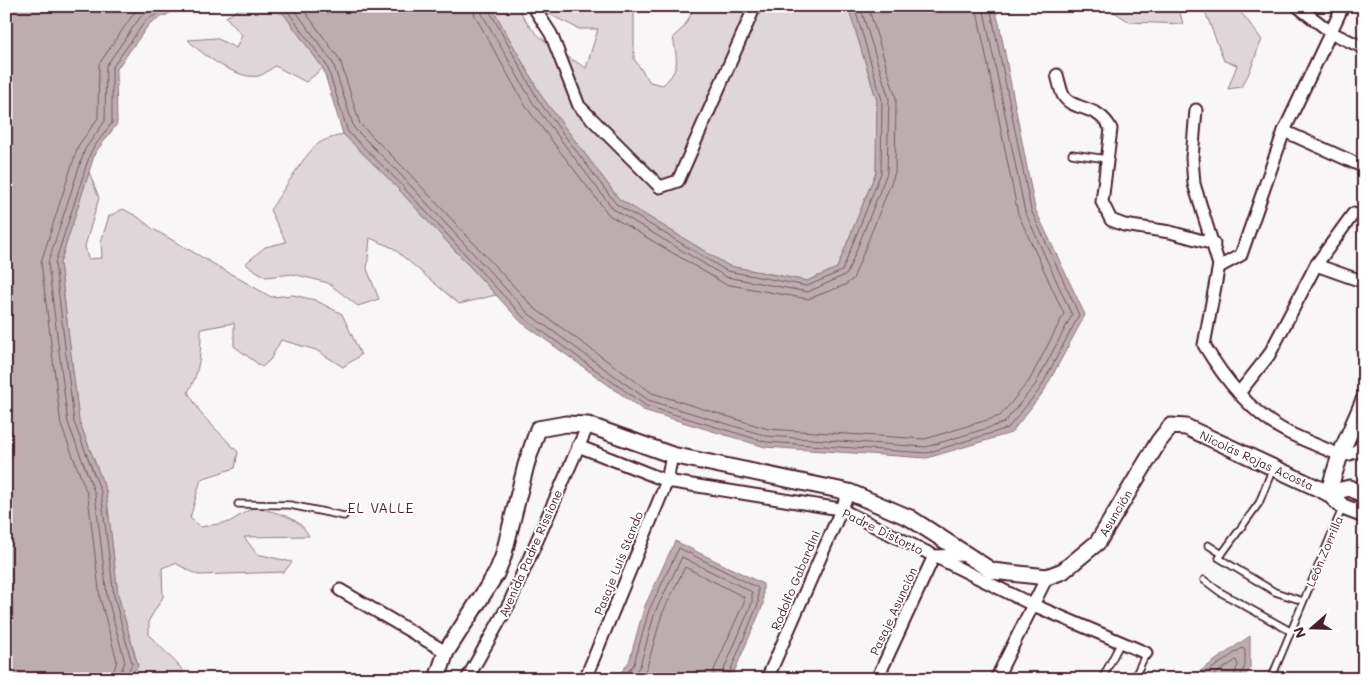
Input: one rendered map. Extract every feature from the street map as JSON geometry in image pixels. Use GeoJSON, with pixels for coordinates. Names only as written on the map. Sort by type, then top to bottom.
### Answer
{"type":"FeatureCollection","features":[{"type":"Feature","properties":{"kind":"street"},"geometry":{"type":"LineString","coordinates":[[533,6],[551,34],[579,106],[660,187],[678,181],[755,6]]}},
{"type":"Feature","properties":{"kind":"street"},"geometry":{"type":"LineString","coordinates":[[1297,6],[1332,33],[1364,48]]}},
{"type":"Feature","properties":{"kind":"street"},"geometry":{"type":"LineString","coordinates":[[1219,267],[1241,255],[1284,131],[1332,33],[1343,6]]}},
{"type":"Feature","properties":{"kind":"street"},"geometry":{"type":"LineString","coordinates":[[1057,75],[1063,96],[1069,102],[1094,111],[1106,118],[1111,129],[1102,202],[1111,220],[1214,244]]}},
{"type":"Feature","properties":{"kind":"street"},"geometry":{"type":"LineString","coordinates":[[1196,110],[1192,158],[1194,184],[1214,244],[1219,267],[1204,345],[1239,394],[1261,415],[1288,433],[1340,455],[1347,455],[1361,447],[1364,442]]}},
{"type":"Feature","properties":{"kind":"street"},"geometry":{"type":"LineString","coordinates":[[1284,131],[1364,167]]}},
{"type":"Feature","properties":{"kind":"street"},"geometry":{"type":"LineString","coordinates":[[1239,394],[1269,355],[1316,265],[1352,214]]}},
{"type":"Feature","properties":{"kind":"street"},"geometry":{"type":"LineString","coordinates":[[1316,265],[1364,282]]}},
{"type":"Feature","properties":{"kind":"street"},"geometry":{"type":"LineString","coordinates":[[1328,493],[1340,455],[1364,400]]}},
{"type":"Feature","properties":{"kind":"street","name":"Padre Distorto"},"geometry":{"type":"LineString","coordinates":[[566,424],[588,425],[672,455],[849,492],[910,518],[992,571],[1047,577]]}},
{"type":"Feature","properties":{"kind":"street","name":"Avenida Padre Rissione"},"geometry":{"type":"LineString","coordinates":[[437,679],[446,652],[496,574],[504,557],[526,465],[538,429],[566,424]]}},
{"type":"Feature","properties":{"kind":"street","name":"Avenida Padre Rissione"},"geometry":{"type":"LineString","coordinates":[[466,679],[509,604],[588,425]]}},
{"type":"Feature","properties":{"kind":"street","name":"Asunción"},"geometry":{"type":"LineString","coordinates":[[1047,577],[1063,571],[1098,542],[1163,436],[1171,426],[1186,427]]}},
{"type":"Feature","properties":{"kind":"street","name":"Nicolás Rojas Acosta"},"geometry":{"type":"LineString","coordinates":[[1186,427],[1274,466],[1328,493],[1343,507]]}},
{"type":"Feature","properties":{"kind":"street","name":"Padre Distorto"},"geometry":{"type":"LineString","coordinates":[[578,446],[667,481],[840,510],[1032,604],[1146,652]]}},
{"type":"Feature","properties":{"kind":"street","name":"Pasaje Luis Stando"},"geometry":{"type":"LineString","coordinates":[[585,679],[667,481],[672,455]]}},
{"type":"Feature","properties":{"kind":"street"},"geometry":{"type":"LineString","coordinates":[[1328,493],[1350,488],[1364,495]]}},
{"type":"Feature","properties":{"kind":"street","name":"Rodolfo Gabardini"},"geometry":{"type":"LineString","coordinates":[[767,679],[849,492]]}},
{"type":"Feature","properties":{"kind":"street"},"geometry":{"type":"LineString","coordinates":[[1343,507],[1364,515]]}},
{"type":"Feature","properties":{"kind":"street"},"geometry":{"type":"LineString","coordinates":[[934,556],[965,555]]}},
{"type":"Feature","properties":{"kind":"street","name":"Pasaje Asunción"},"geometry":{"type":"LineString","coordinates":[[877,679],[934,556]]}},
{"type":"Feature","properties":{"kind":"street"},"geometry":{"type":"LineString","coordinates":[[996,679],[1047,577]]}},
{"type":"Feature","properties":{"kind":"street"},"geometry":{"type":"LineString","coordinates":[[340,590],[446,652]]}},
{"type":"Feature","properties":{"kind":"lane"},"geometry":{"type":"LineString","coordinates":[[1072,154],[1107,159]]}},
{"type":"Feature","properties":{"kind":"lane"},"geometry":{"type":"LineString","coordinates":[[1274,466],[1259,503],[1219,558],[1275,592],[1303,601]]}},
{"type":"Feature","properties":{"kind":"lane"},"geometry":{"type":"LineString","coordinates":[[238,504],[290,506],[344,516]]}},
{"type":"Feature","properties":{"kind":"lane","name":"León Zorrilla"},"geometry":{"type":"LineString","coordinates":[[1271,679],[1343,507]]}},
{"type":"Feature","properties":{"kind":"lane"},"geometry":{"type":"LineString","coordinates":[[1208,545],[1222,554]]}},
{"type":"Feature","properties":{"kind":"lane"},"geometry":{"type":"LineString","coordinates":[[1204,580],[1220,592],[1290,631]]}},
{"type":"Feature","properties":{"kind":"lane"},"geometry":{"type":"LineString","coordinates":[[1102,679],[1121,642]]}},
{"type":"Feature","properties":{"kind":"lane"},"geometry":{"type":"LineString","coordinates":[[1134,679],[1146,652]]}},
{"type":"Feature","properties":{"kind":"shaded area"},"geometry":{"type":"Polygon","coordinates":[[[491,6],[519,6],[529,26],[537,34],[586,68],[598,29],[579,29],[533,6],[646,6],[634,12],[634,59],[650,82],[663,85],[673,74],[675,68],[676,52],[673,37],[683,28],[696,6],[848,6],[877,101],[876,172],[837,268],[807,281],[729,266],[619,199],[542,97],[491,6]]]}},
{"type":"Feature","properties":{"kind":"shaded area"},"geometry":{"type":"Polygon","coordinates":[[[1112,6],[1178,6],[1183,24],[1130,22],[1114,12],[1112,6]]]}},
{"type":"Feature","properties":{"kind":"shaded area"},"geometry":{"type":"Polygon","coordinates":[[[1203,6],[1234,6],[1262,40],[1248,76],[1241,87],[1228,89],[1237,65],[1224,61],[1203,6]]]}},
{"type":"Feature","properties":{"kind":"shaded area"},"geometry":{"type":"Polygon","coordinates":[[[260,8],[284,14],[323,68],[306,82],[275,66],[258,76],[240,74],[220,65],[188,40],[216,38],[236,48],[242,35],[226,17],[239,9],[260,8]]]}},
{"type":"Feature","properties":{"kind":"shaded area"},"geometry":{"type":"Polygon","coordinates":[[[343,134],[391,181],[496,295],[459,304],[393,248],[370,238],[367,269],[379,299],[358,306],[328,283],[293,274],[266,277],[245,264],[265,247],[286,242],[270,210],[315,146],[343,134]]]}},
{"type":"Feature","properties":{"kind":"shaded area"},"geometry":{"type":"Polygon","coordinates":[[[89,172],[99,198],[85,246],[88,259],[102,258],[101,242],[109,216],[123,209],[138,217],[153,229],[271,297],[293,295],[315,300],[342,314],[361,355],[343,367],[316,350],[281,340],[270,360],[262,367],[234,346],[234,323],[201,329],[197,370],[188,392],[202,415],[238,452],[235,468],[201,479],[190,518],[201,527],[229,522],[254,507],[293,519],[299,523],[309,536],[244,537],[257,554],[292,562],[284,572],[198,575],[175,563],[162,568],[163,597],[149,620],[149,635],[183,670],[181,679],[128,679],[138,666],[118,595],[106,491],[79,421],[60,263],[89,172]]]}},
{"type":"Feature","properties":{"kind":"water"},"geometry":{"type":"Polygon","coordinates":[[[6,6],[184,6],[150,23],[116,70],[117,124],[95,153],[60,263],[79,421],[106,491],[118,595],[138,666],[128,679],[6,679],[6,6]]]}},
{"type":"Feature","properties":{"kind":"water"},"geometry":{"type":"Polygon","coordinates":[[[278,6],[491,6],[542,97],[619,199],[729,266],[807,281],[837,268],[876,172],[877,101],[848,6],[994,6],[999,23],[1035,209],[1085,315],[1044,391],[1011,433],[927,458],[765,447],[643,410],[521,322],[391,181],[343,134],[323,68],[278,6]]]}},
{"type":"Feature","properties":{"kind":"water"},"geometry":{"type":"Polygon","coordinates":[[[675,541],[763,584],[763,605],[731,679],[616,679],[629,662],[644,608],[675,541]]]}},
{"type":"Feature","properties":{"kind":"water"},"geometry":{"type":"Polygon","coordinates":[[[1250,636],[1250,668],[1243,679],[1189,679],[1250,636]]]}},
{"type":"Feature","properties":{"kind":"district","name":"EL VALLE"},"geometry":{"type":"Point","coordinates":[381,507]}}]}
